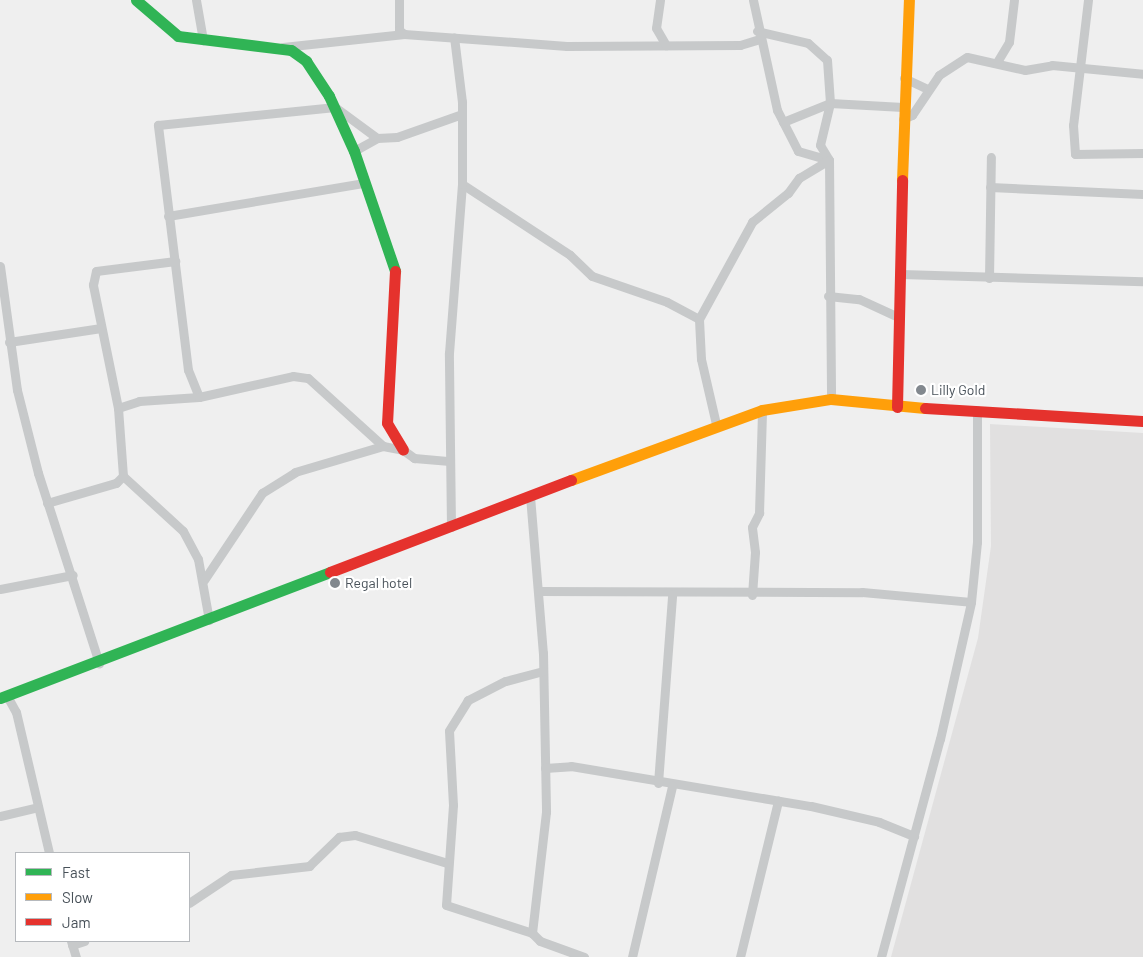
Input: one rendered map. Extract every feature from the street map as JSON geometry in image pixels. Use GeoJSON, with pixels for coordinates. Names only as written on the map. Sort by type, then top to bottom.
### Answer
{"type":"FeatureCollection","features":[{"type":"Feature","properties":{"kind":"main road"},"geometry":{"type":"LineString","coordinates":[[136,0],[168,32],[203,40],[281,47],[306,61],[335,107],[354,150],[364,183],[396,266],[388,423],[403,450]]}},
{"type":"Feature","properties":{"kind":"main road"},"geometry":{"type":"LineString","coordinates":[[897,407],[896,316],[902,274],[902,107],[909,0]]}},
{"type":"Feature","properties":{"kind":"main road"},"geometry":{"type":"LineString","coordinates":[[3,697],[99,663],[716,424],[762,410],[831,399],[897,407],[977,410],[1143,421]]}},
{"type":"Feature","properties":{"kind":"street"},"geometry":{"type":"LineString","coordinates":[[196,0],[203,40]]}},
{"type":"Feature","properties":{"kind":"street"},"geometry":{"type":"LineString","coordinates":[[398,0],[399,30],[404,34]]}},
{"type":"Feature","properties":{"kind":"street"},"geometry":{"type":"LineString","coordinates":[[660,0],[656,28],[666,45]]}},
{"type":"Feature","properties":{"kind":"street"},"geometry":{"type":"LineString","coordinates":[[753,0],[758,35],[783,122],[798,151],[829,160]]}},
{"type":"Feature","properties":{"kind":"street"},"geometry":{"type":"LineString","coordinates":[[997,62],[1009,42],[1014,0]]}},
{"type":"Feature","properties":{"kind":"street"},"geometry":{"type":"LineString","coordinates":[[1088,0],[1081,71],[1072,131],[1075,154],[1143,153]]}},
{"type":"Feature","properties":{"kind":"street"},"geometry":{"type":"LineString","coordinates":[[281,47],[404,34],[567,46],[740,45],[758,35],[818,48],[827,60],[830,103],[820,145],[829,160],[828,296],[831,399]]}},
{"type":"Feature","properties":{"kind":"street"},"geometry":{"type":"LineString","coordinates":[[451,526],[449,353],[462,184],[462,114],[454,37]]}},
{"type":"Feature","properties":{"kind":"street"},"geometry":{"type":"LineString","coordinates":[[903,119],[912,115],[939,75],[963,58],[997,62],[1025,70],[1052,65],[1081,71],[1143,74]]}},
{"type":"Feature","properties":{"kind":"street"},"geometry":{"type":"LineString","coordinates":[[904,78],[928,89]]}},
{"type":"Feature","properties":{"kind":"street"},"geometry":{"type":"LineString","coordinates":[[783,122],[830,103],[902,107]]}},
{"type":"Feature","properties":{"kind":"street"},"geometry":{"type":"LineString","coordinates":[[199,396],[188,370],[158,125],[335,107],[377,138]]}},
{"type":"Feature","properties":{"kind":"street"},"geometry":{"type":"LineString","coordinates":[[354,150],[377,138],[397,137],[462,114]]}},
{"type":"Feature","properties":{"kind":"street"},"geometry":{"type":"LineString","coordinates":[[989,278],[991,156]]}},
{"type":"Feature","properties":{"kind":"street"},"geometry":{"type":"LineString","coordinates":[[716,424],[701,359],[699,319],[752,222],[788,193],[799,178],[829,160]]}},
{"type":"Feature","properties":{"kind":"street"},"geometry":{"type":"LineString","coordinates":[[168,216],[364,183]]}},
{"type":"Feature","properties":{"kind":"street"},"geometry":{"type":"LineString","coordinates":[[462,184],[600,280],[667,302],[699,319]]}},
{"type":"Feature","properties":{"kind":"street"},"geometry":{"type":"LineString","coordinates":[[990,186],[1143,194]]}},
{"type":"Feature","properties":{"kind":"street"},"geometry":{"type":"LineString","coordinates":[[175,261],[96,272],[93,285],[118,408],[123,476],[183,531],[204,580],[209,620]]}},
{"type":"Feature","properties":{"kind":"street"},"geometry":{"type":"LineString","coordinates":[[0,266],[17,390],[47,503],[73,575],[99,663]]}},
{"type":"Feature","properties":{"kind":"street"},"geometry":{"type":"LineString","coordinates":[[902,274],[1143,281]]}},
{"type":"Feature","properties":{"kind":"street"},"geometry":{"type":"LineString","coordinates":[[828,296],[859,299],[896,316]]}},
{"type":"Feature","properties":{"kind":"street"},"geometry":{"type":"LineString","coordinates":[[9,342],[101,328]]}},
{"type":"Feature","properties":{"kind":"street"},"geometry":{"type":"LineString","coordinates":[[118,408],[139,401],[199,396],[293,376],[308,378],[383,446]]}},
{"type":"Feature","properties":{"kind":"street"},"geometry":{"type":"LineString","coordinates":[[752,595],[755,552],[752,527],[759,513],[762,410]]}},
{"type":"Feature","properties":{"kind":"street"},"geometry":{"type":"LineString","coordinates":[[881,957],[914,836],[971,602],[977,542],[977,410]]}},
{"type":"Feature","properties":{"kind":"street"},"geometry":{"type":"LineString","coordinates":[[204,580],[262,493],[295,472],[383,446],[403,450],[414,458],[450,461]]}},
{"type":"Feature","properties":{"kind":"street"},"geometry":{"type":"LineString","coordinates":[[47,503],[116,483],[123,476]]}},
{"type":"Feature","properties":{"kind":"street"},"geometry":{"type":"LineString","coordinates":[[530,496],[539,592],[545,768],[544,841],[532,933]]}},
{"type":"Feature","properties":{"kind":"street"},"geometry":{"type":"LineString","coordinates":[[0,588],[73,575]]}},
{"type":"Feature","properties":{"kind":"street"},"geometry":{"type":"LineString","coordinates":[[539,592],[752,595],[862,592],[971,602]]}},
{"type":"Feature","properties":{"kind":"street"},"geometry":{"type":"LineString","coordinates":[[658,783],[672,594]]}},
{"type":"Feature","properties":{"kind":"street"},"geometry":{"type":"LineString","coordinates":[[543,671],[505,681],[468,700],[449,732],[453,805],[446,863],[446,905],[532,933],[540,941],[584,957]]}},
{"type":"Feature","properties":{"kind":"street"},"geometry":{"type":"LineString","coordinates":[[3,697],[16,712],[49,852]]}},
{"type":"Feature","properties":{"kind":"street"},"geometry":{"type":"LineString","coordinates":[[545,768],[571,766],[672,786],[778,801],[879,822],[914,836]]}},
{"type":"Feature","properties":{"kind":"street"},"geometry":{"type":"LineString","coordinates":[[632,957],[672,786]]}},
{"type":"Feature","properties":{"kind":"street"},"geometry":{"type":"LineString","coordinates":[[740,957],[778,801]]}},
{"type":"Feature","properties":{"kind":"street"},"geometry":{"type":"LineString","coordinates":[[0,816],[38,807]]}},
{"type":"Feature","properties":{"kind":"street"},"geometry":{"type":"LineString","coordinates":[[190,902],[230,875],[309,866],[339,837],[355,834],[446,863]]}},
{"type":"Feature","properties":{"kind":"street"},"geometry":{"type":"LineString","coordinates":[[72,943],[76,957]]}},
{"type":"Feature","properties":{"kind":"shaded area"},"geometry":{"type":"Polygon","coordinates":[[[990,424],[1143,433],[1143,957],[891,957],[978,638],[991,546],[990,424]]]}},
{"type":"Feature","properties":{"kind":"traffic: fast"},"geometry":{"type":"LineString","coordinates":[[136,0],[178,36],[291,50],[306,61],[329,96],[354,151],[395,271]]}},
{"type":"Feature","properties":{"kind":"traffic: fast"},"geometry":{"type":"LineString","coordinates":[[0,698],[330,572]]}},
{"type":"Feature","properties":{"kind":"traffic: slow"},"geometry":{"type":"LineString","coordinates":[[902,180],[909,0]]}},
{"type":"Feature","properties":{"kind":"traffic: slow"},"geometry":{"type":"LineString","coordinates":[[571,480],[762,410],[831,399],[925,408]]}},
{"type":"Feature","properties":{"kind":"traffic: jam"},"geometry":{"type":"LineString","coordinates":[[897,407],[902,180]]}},
{"type":"Feature","properties":{"kind":"traffic: jam"},"geometry":{"type":"LineString","coordinates":[[395,271],[387,423],[403,450]]}},
{"type":"Feature","properties":{"kind":"traffic: jam"},"geometry":{"type":"LineString","coordinates":[[925,408],[1143,421]]}},
{"type":"Feature","properties":{"kind":"traffic: jam"},"geometry":{"type":"LineString","coordinates":[[330,572],[571,480]]}},
{"type":"Feature","properties":{"kind":"place","name":"Lilly Gold"},"geometry":{"type":"Point","coordinates":[921,390]}},
{"type":"Feature","properties":{"kind":"place","name":"Regal hotel"},"geometry":{"type":"Point","coordinates":[335,583]}}]}
